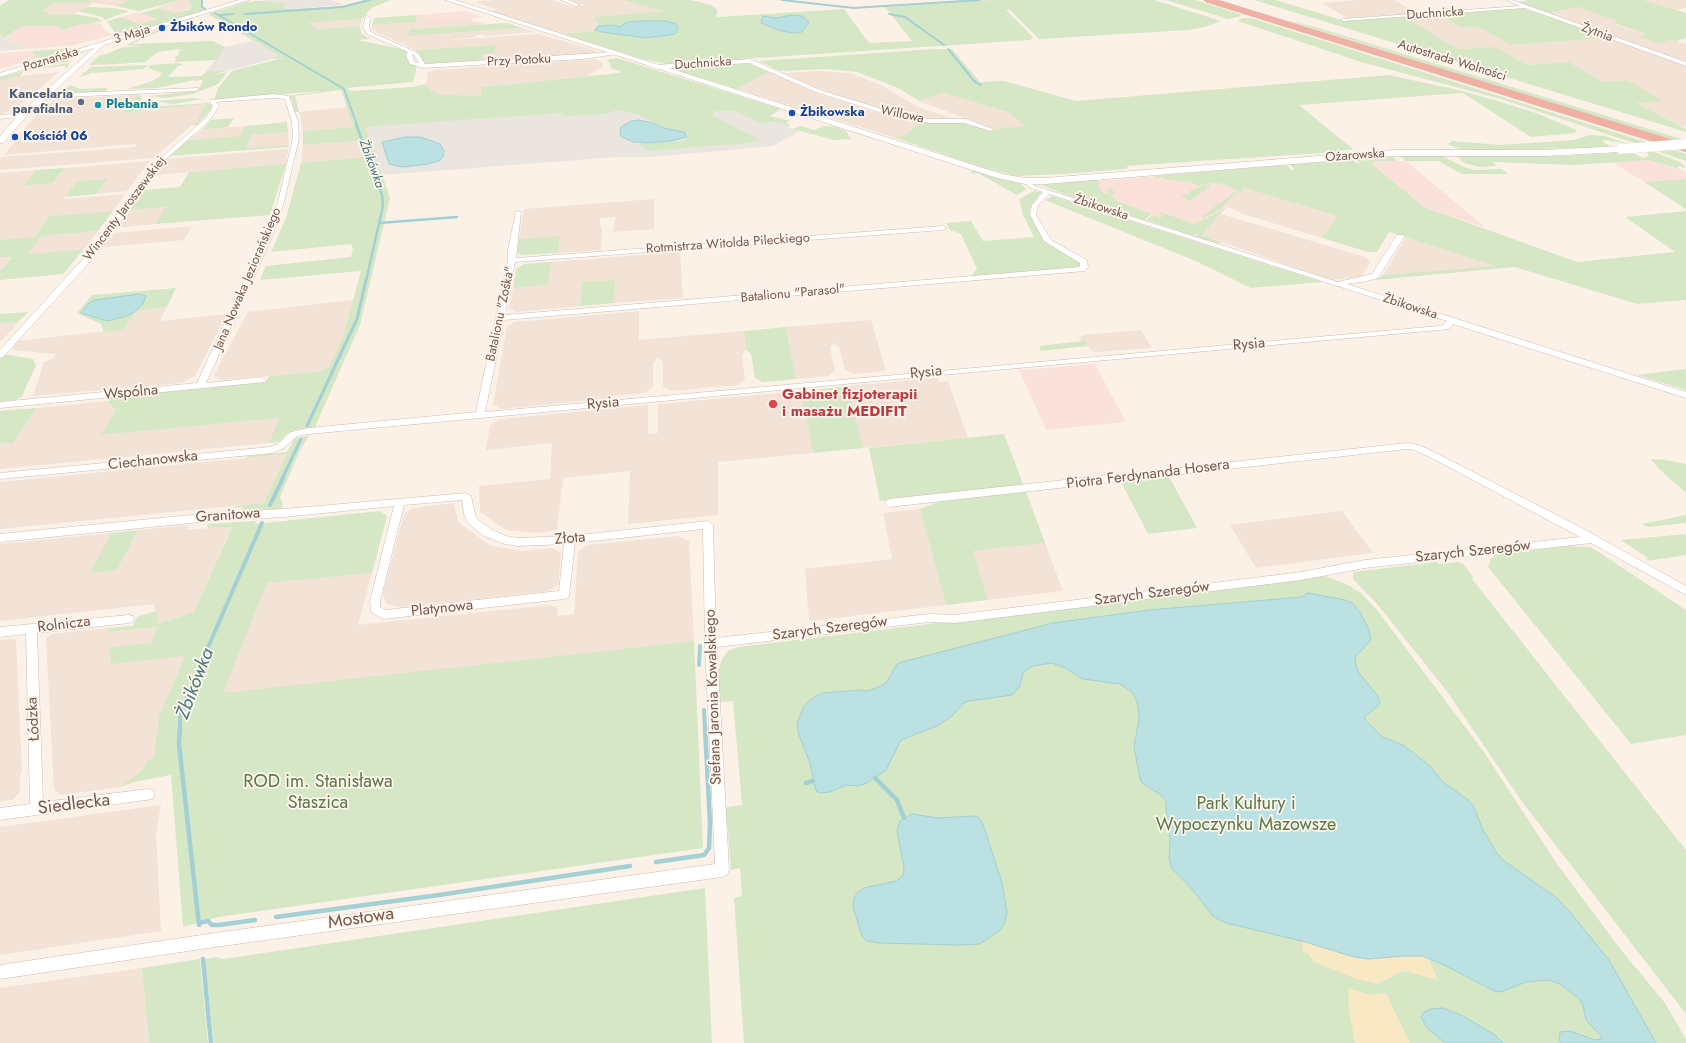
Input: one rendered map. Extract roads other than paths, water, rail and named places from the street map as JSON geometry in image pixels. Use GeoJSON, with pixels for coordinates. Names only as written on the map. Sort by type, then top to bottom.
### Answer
{"type":"FeatureCollection","features":[{"type":"Feature","properties":{"kind":"highway","name":"Autostrada Wolności"},"geometry":{"type":"LineString","coordinates":[[1209,0],[1686,148]]}},
{"type":"Feature","properties":{"kind":"highway","name":"Autostrada Wolności"},"geometry":{"type":"LineString","coordinates":[[1238,0],[1686,137]]}},
{"type":"Feature","properties":{"kind":"main road","name":"3 Maja"},"geometry":{"type":"LineString","coordinates":[[102,44],[246,0]]}},
{"type":"Feature","properties":{"kind":"main road","name":"Żbikowska"},"geometry":{"type":"LineString","coordinates":[[448,0],[1000,176],[1025,181]]}},
{"type":"Feature","properties":{"kind":"main road","name":"Poznańska"},"geometry":{"type":"LineString","coordinates":[[0,75],[102,44]]}},
{"type":"Feature","properties":{"kind":"main road","name":"Ożarowska"},"geometry":{"type":"LineString","coordinates":[[1025,181],[1045,181],[1393,153],[1544,154],[1686,144]]}},
{"type":"Feature","properties":{"kind":"street"},"geometry":{"type":"LineString","coordinates":[[563,0],[578,5]]}},
{"type":"Feature","properties":{"kind":"street","name":"Żytnia"},"geometry":{"type":"LineString","coordinates":[[1508,0],[1686,64]]}},
{"type":"Feature","properties":{"kind":"street","name":"Duchnicka"},"geometry":{"type":"LineString","coordinates":[[1343,20],[1526,7]]}},
{"type":"Feature","properties":{"kind":"street"},"geometry":{"type":"LineString","coordinates":[[368,17],[366,26],[369,33],[416,54],[423,66]]}},
{"type":"Feature","properties":{"kind":"street","name":"3 Maja"},"geometry":{"type":"LineString","coordinates":[[0,141],[23,115],[102,44]]}},
{"type":"Feature","properties":{"kind":"street"},"geometry":{"type":"LineString","coordinates":[[83,50],[90,54]]}},
{"type":"Feature","properties":{"kind":"street"},"geometry":{"type":"LineString","coordinates":[[411,52],[409,55],[412,63],[423,66]]}},
{"type":"Feature","properties":{"kind":"street"},"geometry":{"type":"LineString","coordinates":[[69,54],[76,61],[74,68]]}},
{"type":"Feature","properties":{"kind":"street","name":"Przy Potoku"},"geometry":{"type":"LineString","coordinates":[[423,66],[614,54]]}},
{"type":"Feature","properties":{"kind":"street","name":"Duchnicka"},"geometry":{"type":"LineString","coordinates":[[656,67],[750,61]]}},
{"type":"Feature","properties":{"kind":"street","name":"Willowa"},"geometry":{"type":"LineString","coordinates":[[750,61],[818,91],[897,116],[930,121],[966,122],[990,129]]}},
{"type":"Feature","properties":{"kind":"street"},"geometry":{"type":"LineString","coordinates":[[44,96],[196,89]]}},
{"type":"Feature","properties":{"kind":"street","name":"Wincenty Jaroszewskiej"},"geometry":{"type":"LineString","coordinates":[[0,354],[95,251],[154,167],[170,150],[208,119],[216,106],[212,101],[272,96],[288,98]]}},
{"type":"Feature","properties":{"kind":"street","name":"Jana Nowaka Jeziorańskiego"},"geometry":{"type":"LineString","coordinates":[[200,386],[250,278],[281,202],[296,138],[295,122],[288,98]]}},
{"type":"Feature","properties":{"kind":"street"},"geometry":{"type":"LineString","coordinates":[[0,116],[23,115]]}},
{"type":"Feature","properties":{"kind":"street","name":"Żbikowska"},"geometry":{"type":"LineString","coordinates":[[1025,181],[1033,187],[1686,395]]}},
{"type":"Feature","properties":{"kind":"street","name":"Batalionu \"Parasol\""},"geometry":{"type":"LineString","coordinates":[[500,318],[1057,272],[1084,267],[1084,262],[1046,239],[1033,215],[1035,205],[1048,191]]}},
{"type":"Feature","properties":{"kind":"street","name":"Batalionu \"Zośka\""},"geometry":{"type":"LineString","coordinates":[[480,415],[512,260],[512,250],[518,212]]}},
{"type":"Feature","properties":{"kind":"street","name":"Rotmistrza Witolda Pileckiego"},"geometry":{"type":"LineString","coordinates":[[512,260],[943,228]]}},
{"type":"Feature","properties":{"kind":"street"},"geometry":{"type":"LineString","coordinates":[[1337,284],[1367,279],[1375,276],[1400,237]]}},
{"type":"Feature","properties":{"kind":"street"},"geometry":{"type":"LineString","coordinates":[[1366,293],[1364,285],[1367,279]]}},
{"type":"Feature","properties":{"kind":"street","name":"Rysia"},"geometry":{"type":"LineString","coordinates":[[302,432],[941,372],[1439,328],[1446,327],[1452,320]]}},
{"type":"Feature","properties":{"kind":"street","name":"Wspólna"},"geometry":{"type":"LineString","coordinates":[[0,405],[262,380]]}},
{"type":"Feature","properties":{"kind":"street","name":"Ciechanowska"},"geometry":{"type":"LineString","coordinates":[[0,476],[272,450],[281,446],[292,436],[302,432]]}},
{"type":"Feature","properties":{"kind":"street","name":"Piotra Ferdynanda Hosera"},"geometry":{"type":"LineString","coordinates":[[889,503],[1407,446],[1427,452],[1592,539]]}},
{"type":"Feature","properties":{"kind":"street","name":"Złota"},"geometry":{"type":"LineString","coordinates":[[456,497],[466,496],[469,514],[472,520],[488,533],[497,538],[526,543],[570,540],[708,525]]}},
{"type":"Feature","properties":{"kind":"street","name":"Granitowa"},"geometry":{"type":"LineString","coordinates":[[0,538],[211,517],[284,514],[456,497]]}},
{"type":"Feature","properties":{"kind":"street","name":"Platynowa"},"geometry":{"type":"LineString","coordinates":[[400,502],[375,601],[375,609],[383,615],[564,595],[570,540]]}},
{"type":"Feature","properties":{"kind":"street","name":"Stefana Jaronia Kowalskiego"},"geometry":{"type":"LineString","coordinates":[[708,525],[711,643],[722,870]]}},
{"type":"Feature","properties":{"kind":"street"},"geometry":{"type":"LineString","coordinates":[[1592,539],[1686,591]]}},
{"type":"Feature","properties":{"kind":"street","name":"Szarych Szeregów"},"geometry":{"type":"LineString","coordinates":[[711,643],[929,618],[955,618],[1301,576],[1365,564],[1419,557],[1592,539]]}},
{"type":"Feature","properties":{"kind":"street","name":"Rolnicza"},"geometry":{"type":"LineString","coordinates":[[0,632],[129,619]]}},
{"type":"Feature","properties":{"kind":"street","name":"Łódzka"},"geometry":{"type":"LineString","coordinates":[[31,629],[37,809]]}},
{"type":"Feature","properties":{"kind":"street","name":"Siedlecka"},"geometry":{"type":"LineString","coordinates":[[0,814],[148,795]]}},
{"type":"Feature","properties":{"kind":"street","name":"Mostowa"},"geometry":{"type":"LineString","coordinates":[[0,972],[216,940],[722,870]]}},
{"type":"Feature","properties":{"kind":"water"},"geometry":{"type":"Polygon","coordinates":[[[792,15],[802,16],[809,22],[802,32],[793,33],[781,31],[761,23],[763,16],[776,18],[792,15]]]}},
{"type":"Feature","properties":{"kind":"water"},"geometry":{"type":"Polygon","coordinates":[[[666,21],[676,24],[678,29],[675,34],[646,38],[595,30],[598,26],[613,25],[621,27],[623,24],[628,22],[666,21]]]}},
{"type":"Feature","properties":{"kind":"water"},"geometry":{"type":"Polygon","coordinates":[[[639,120],[653,123],[664,128],[684,132],[687,137],[671,141],[648,143],[633,142],[622,137],[620,134],[621,127],[631,121],[639,120]]]}},
{"type":"Feature","properties":{"kind":"water"},"geometry":{"type":"Polygon","coordinates":[[[406,137],[421,137],[440,144],[444,151],[443,157],[439,161],[428,164],[403,167],[389,164],[382,142],[406,137]]]}},
{"type":"Feature","properties":{"kind":"water"},"geometry":{"type":"Polygon","coordinates":[[[139,294],[146,296],[143,304],[135,312],[123,317],[107,321],[81,313],[89,303],[95,300],[139,294]]]}},
{"type":"Feature","properties":{"kind":"water"},"geometry":{"type":"Polygon","coordinates":[[[1308,593],[1345,600],[1352,603],[1360,612],[1369,630],[1371,640],[1356,656],[1355,662],[1359,673],[1377,695],[1380,702],[1378,706],[1364,717],[1366,721],[1383,737],[1403,745],[1411,751],[1430,766],[1443,782],[1467,799],[1474,807],[1483,830],[1496,852],[1504,861],[1557,898],[1570,912],[1609,960],[1656,1043],[1561,1043],[1559,1040],[1560,1032],[1570,1031],[1595,1040],[1601,1039],[1602,1037],[1586,1020],[1583,1005],[1578,998],[1560,984],[1549,980],[1526,982],[1501,992],[1494,991],[1444,965],[1422,956],[1369,959],[1354,957],[1302,941],[1226,923],[1214,917],[1190,887],[1172,869],[1169,859],[1170,838],[1166,801],[1161,795],[1142,783],[1140,779],[1134,747],[1139,719],[1138,708],[1137,701],[1132,692],[1120,684],[1083,679],[1065,668],[1052,663],[1033,666],[1027,669],[1023,674],[1019,688],[1012,695],[964,703],[952,716],[939,725],[901,740],[886,770],[867,783],[858,786],[846,785],[830,792],[822,793],[817,792],[815,788],[810,763],[799,735],[797,723],[804,706],[811,699],[822,693],[861,690],[867,691],[887,682],[897,664],[902,662],[1053,623],[1149,610],[1302,597],[1308,593]]]}},
{"type":"Feature","properties":{"kind":"water"},"geometry":{"type":"Polygon","coordinates":[[[912,814],[938,818],[975,816],[979,818],[983,824],[1002,883],[1007,912],[1005,922],[1000,930],[980,944],[959,945],[880,943],[867,941],[862,936],[853,907],[854,898],[858,892],[864,888],[896,881],[903,876],[904,867],[897,831],[900,821],[912,814]]]}},
{"type":"Feature","properties":{"kind":"water"},"geometry":{"type":"Polygon","coordinates":[[[1443,1008],[1463,1016],[1495,1035],[1503,1043],[1445,1043],[1427,1028],[1421,1017],[1424,1012],[1431,1009],[1443,1008]]]}},
{"type":"Feature","properties":{"kind":"waterway","name":"Żbikówka"},"geometry":{"type":"LineString","coordinates":[[202,0],[202,7],[205,9]]}},
{"type":"Feature","properties":{"kind":"waterway"},"geometry":{"type":"LineString","coordinates":[[245,14],[342,7],[370,0]]}},
{"type":"Feature","properties":{"kind":"waterway"},"geometry":{"type":"LineString","coordinates":[[782,0],[854,8]]}},
{"type":"Feature","properties":{"kind":"waterway"},"geometry":{"type":"LineString","coordinates":[[854,8],[980,0]]}},
{"type":"Feature","properties":{"kind":"waterway","name":"Żbikówka"},"geometry":{"type":"LineString","coordinates":[[215,13],[344,89],[357,125]]}},
{"type":"Feature","properties":{"kind":"waterway"},"geometry":{"type":"LineString","coordinates":[[220,15],[233,14]]}},
{"type":"Feature","properties":{"kind":"waterway"},"geometry":{"type":"LineString","coordinates":[[889,14],[905,17],[944,45]]}},
{"type":"Feature","properties":{"kind":"waterway"},"geometry":{"type":"LineString","coordinates":[[948,49],[975,82],[981,85]]}},
{"type":"Feature","properties":{"kind":"waterway","name":"Żbikówka"},"geometry":{"type":"LineString","coordinates":[[356,124],[382,195],[383,206],[379,223]]}},
{"type":"Feature","properties":{"kind":"waterway"},"geometry":{"type":"LineString","coordinates":[[379,223],[457,217]]}},
{"type":"Feature","properties":{"kind":"waterway","name":"Żbikówka"},"geometry":{"type":"LineString","coordinates":[[366,281],[379,223]]}},
{"type":"Feature","properties":{"kind":"waterway","name":"Żbikówka"},"geometry":{"type":"LineString","coordinates":[[307,426],[357,319],[366,280]]}},
{"type":"Feature","properties":{"kind":"waterway","name":"Żbikówka"},"geometry":{"type":"LineString","coordinates":[[282,479],[301,439]]}},
{"type":"Feature","properties":{"kind":"waterway","name":"Żbikówka"},"geometry":{"type":"LineString","coordinates":[[270,505],[283,478]]}},
{"type":"Feature","properties":{"kind":"waterway","name":"Żbikówka"},"geometry":{"type":"LineString","coordinates":[[180,727],[180,717],[190,689],[262,523]]}},
{"type":"Feature","properties":{"kind":"waterway"},"geometry":{"type":"LineString","coordinates":[[699,665],[700,646]]}},
{"type":"Feature","properties":{"kind":"waterway"},"geometry":{"type":"LineString","coordinates":[[704,710],[705,728]]}},
{"type":"Feature","properties":{"kind":"waterway","name":"Żbikówka"},"geometry":{"type":"LineString","coordinates":[[180,727],[179,744],[199,925]]}},
{"type":"Feature","properties":{"kind":"waterway"},"geometry":{"type":"LineString","coordinates":[[656,862],[704,855],[709,848],[710,823],[705,727]]}},
{"type":"Feature","properties":{"kind":"waterway"},"geometry":{"type":"LineString","coordinates":[[875,778],[897,800],[904,818]]}},
{"type":"Feature","properties":{"kind":"waterway"},"geometry":{"type":"LineString","coordinates":[[806,783],[813,781]]}},
{"type":"Feature","properties":{"kind":"waterway"},"geometry":{"type":"LineString","coordinates":[[276,917],[439,895],[630,866]]}},
{"type":"Feature","properties":{"kind":"waterway"},"geometry":{"type":"LineString","coordinates":[[199,923],[208,921],[212,925],[219,925],[255,920]]}},
{"type":"Feature","properties":{"kind":"waterway","name":"Żbikówka"},"geometry":{"type":"LineString","coordinates":[[203,959],[211,1043]]}},
{"type":"Feature","properties":{"kind":"place","name":"Żbików Rondo"},"geometry":{"type":"Point","coordinates":[162,28]}},
{"type":"Feature","properties":{"kind":"place","name":"Kancelaria parafialna"},"geometry":{"type":"Point","coordinates":[81,102]}},
{"type":"Feature","properties":{"kind":"place","name":"Plebania"},"geometry":{"type":"Point","coordinates":[98,105]}},
{"type":"Feature","properties":{"kind":"place","name":"Żbikowska"},"geometry":{"type":"Point","coordinates":[792,113]}},
{"type":"Feature","properties":{"kind":"place","name":"Kościół 06"},"geometry":{"type":"Point","coordinates":[15,137]}},
{"type":"Feature","properties":{"kind":"place","name":"Gabinet fizjoterapii i masażu MEDIFIT"},"geometry":{"type":"Point","coordinates":[773,404]}},
{"type":"Feature","properties":{"kind":"park label","name":"ROD im. Stanisława Staszica"},"geometry":{"type":"Point","coordinates":[318,793]}},
{"type":"Feature","properties":{"kind":"park label","name":"Park Kultury i Wypoczynku Mazowsze"},"geometry":{"type":"Point","coordinates":[1246,815]}}]}
